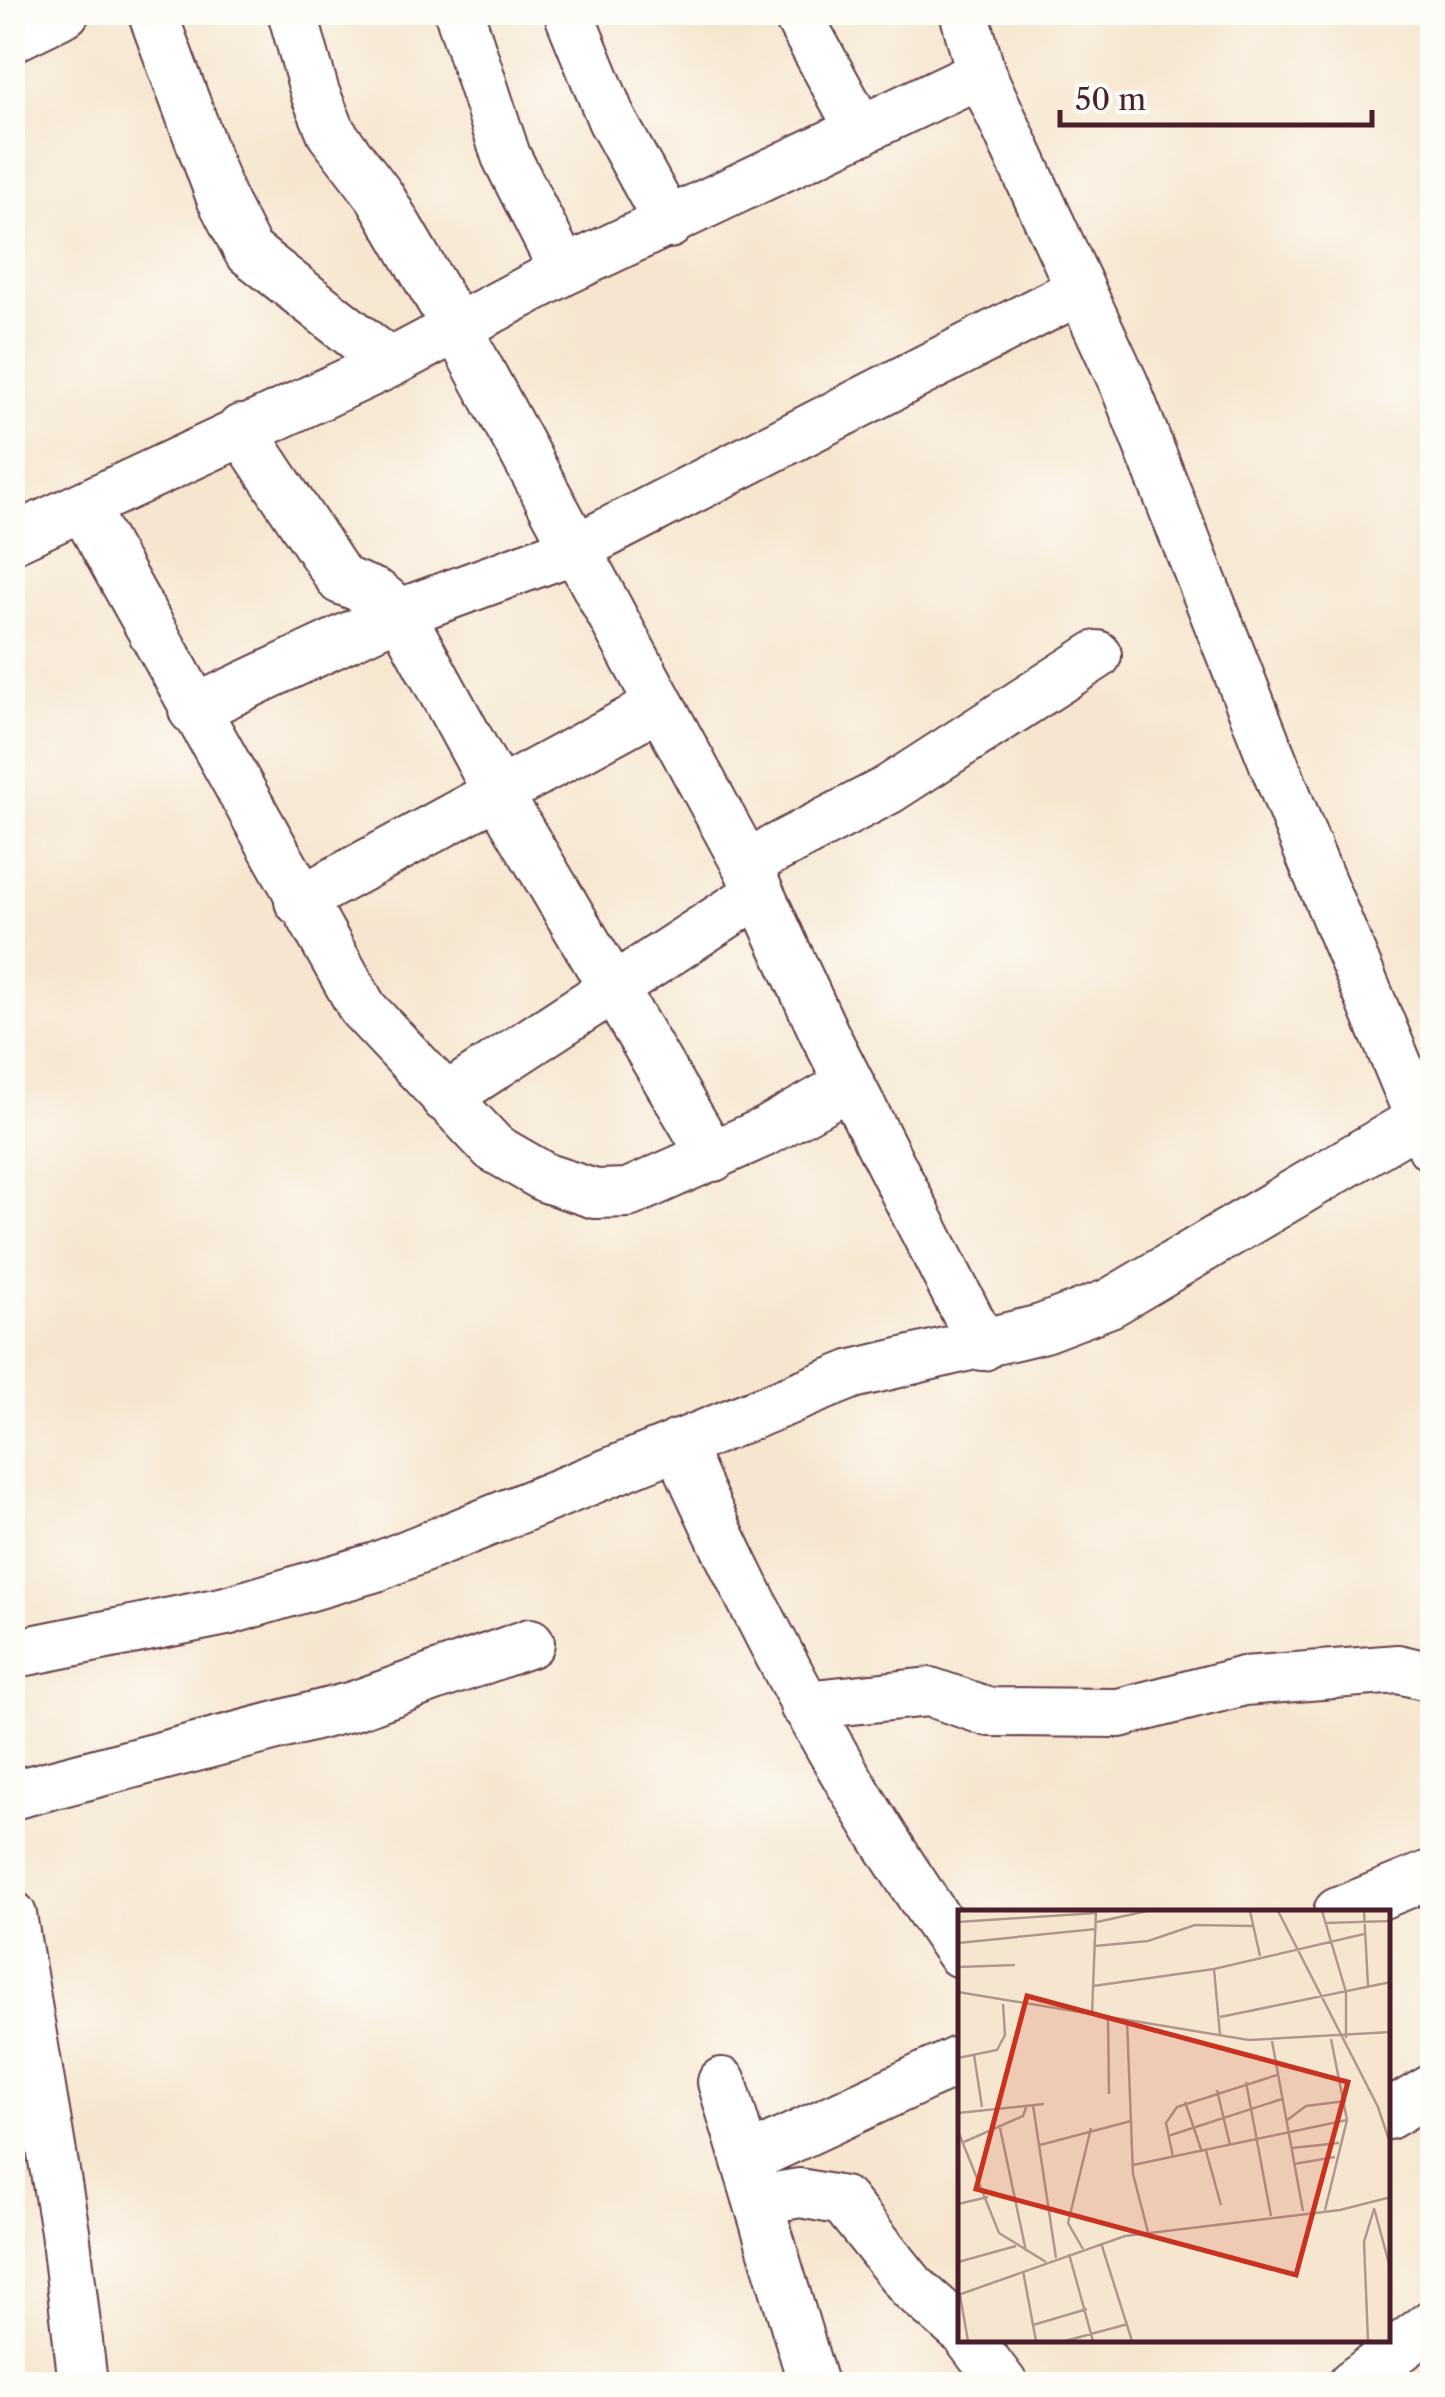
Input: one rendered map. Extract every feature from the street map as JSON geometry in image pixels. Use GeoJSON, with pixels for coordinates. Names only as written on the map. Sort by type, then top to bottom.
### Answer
{"type":"FeatureCollection","features":[{"type":"Feature","properties":{"kind":"street"},"geometry":{"type":"LineString","coordinates":[[12,38],[64,12]]}},
{"type":"Feature","properties":{"kind":"street"},"geometry":{"type":"LineString","coordinates":[[152,12],[221,198],[248,251],[390,363]]}},
{"type":"Feature","properties":{"kind":"street"},"geometry":{"type":"LineString","coordinates":[[292,12],[315,93],[332,134],[353,168],[379,195],[458,330],[660,705],[753,879],[850,1084],[983,1346]]}},
{"type":"Feature","properties":{"kind":"street"},"geometry":{"type":"LineString","coordinates":[[459,12],[506,156],[564,271]]}},
{"type":"Feature","properties":{"kind":"street"},"geometry":{"type":"LineString","coordinates":[[568,12],[612,120],[670,224]]}},
{"type":"Feature","properties":{"kind":"street"},"geometry":{"type":"LineString","coordinates":[[796,12],[860,131]]}},
{"type":"Feature","properties":{"kind":"street"},"geometry":{"type":"LineString","coordinates":[[12,1654],[226,1611],[376,1567],[853,1374],[983,1346],[1110,1303],[1426,1133],[1124,384],[981,73],[964,12]]}},
{"type":"Feature","properties":{"kind":"street"},"geometry":{"type":"LineString","coordinates":[[12,540],[241,429],[390,363],[564,271],[670,224],[981,73]]}},
{"type":"Feature","properties":{"kind":"street"},"geometry":{"type":"LineString","coordinates":[[193,710],[400,612],[575,549],[1080,290]]}},
{"type":"Feature","properties":{"kind":"street"},"geometry":{"type":"LineString","coordinates":[[241,429],[341,580],[377,594],[400,612],[499,795],[616,986],[714,1157]]}},
{"type":"Feature","properties":{"kind":"street"},"geometry":{"type":"LineString","coordinates":[[83,508],[299,901],[363,1009],[494,1148],[546,1178],[595,1194],[628,1193],[714,1157],[850,1084]]}},
{"type":"Feature","properties":{"kind":"street"},"geometry":{"type":"LineString","coordinates":[[445,1098],[616,986],[753,879],[1098,654]]}},
{"type":"Feature","properties":{"kind":"street"},"geometry":{"type":"LineString","coordinates":[[299,901],[660,705]]}},
{"type":"Feature","properties":{"kind":"street"},"geometry":{"type":"LineString","coordinates":[[678,1444],[744,1594],[804,1706],[854,1796],[958,1950]]}},
{"type":"Feature","properties":{"kind":"street"},"geometry":{"type":"LineString","coordinates":[[12,1794],[353,1706],[530,1643]]}},
{"type":"Feature","properties":{"kind":"street"},"geometry":{"type":"LineString","coordinates":[[804,1706],[930,1692],[989,1712],[1119,1714],[1244,1681],[1398,1669],[1432,1678]]}},
{"type":"Feature","properties":{"kind":"street"},"geometry":{"type":"LineString","coordinates":[[1343,1910],[1432,1874]]}},
{"type":"Feature","properties":{"kind":"street"},"geometry":{"type":"LineString","coordinates":[[12,1916],[65,2231],[83,2384]]}},
{"type":"Feature","properties":{"kind":"street"},"geometry":{"type":"LineString","coordinates":[[753,2179],[958,2061]]}},
{"type":"Feature","properties":{"kind":"street"},"geometry":{"type":"LineString","coordinates":[[722,2082],[753,2179],[795,2336],[813,2384]]}},
{"type":"Feature","properties":{"kind":"street"},"geometry":{"type":"LineString","coordinates":[[1390,2114],[1432,2089]]}},
{"type":"Feature","properties":{"kind":"street"},"geometry":{"type":"LineString","coordinates":[[753,2179],[843,2201],[912,2287],[958,2327]]}},
{"type":"Feature","properties":{"kind":"street"},"geometry":{"type":"LineString","coordinates":[[1352,2384],[1432,2324]]}},
{"type":"Feature","properties":{"kind":"street"},"geometry":{"type":"LineString","coordinates":[[973,2342],[1002,2384]]}}]}
